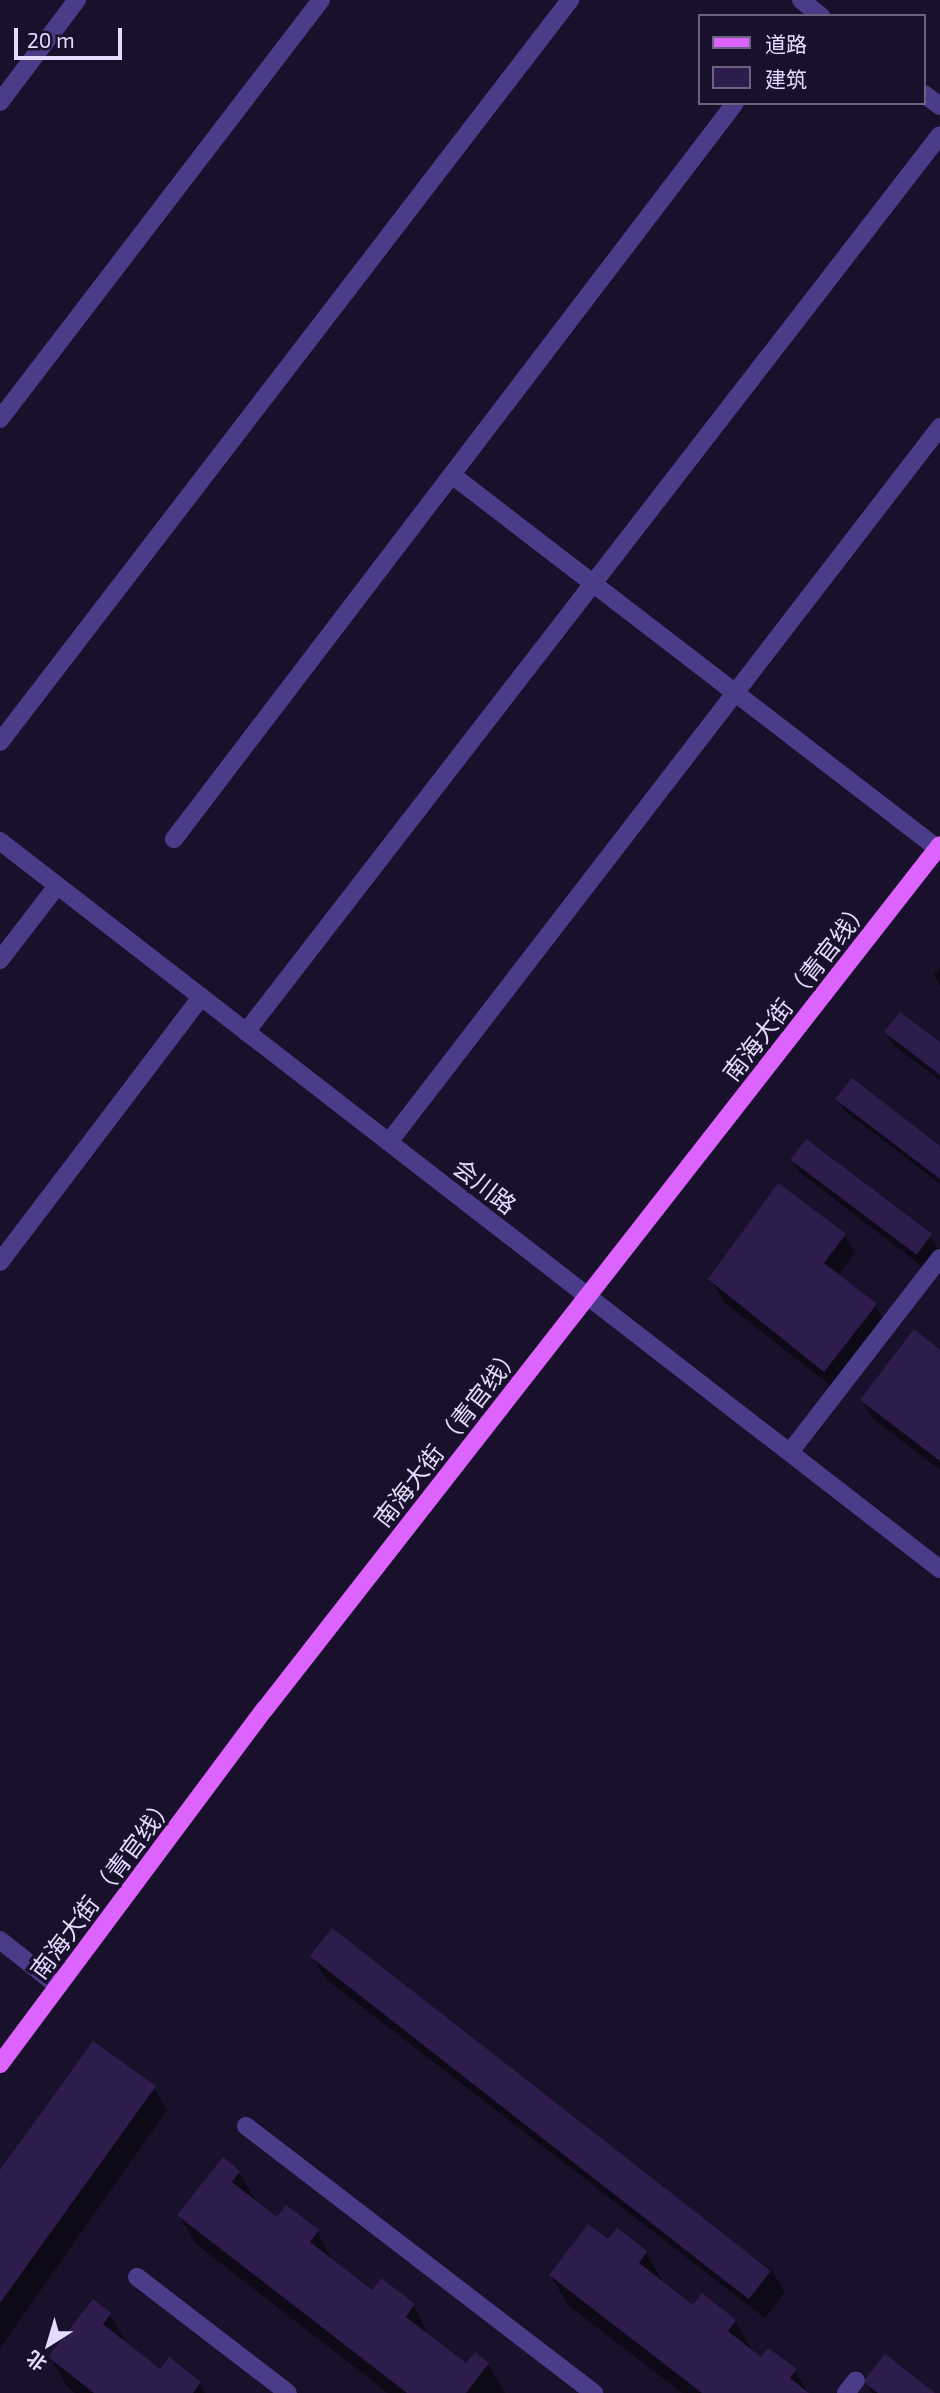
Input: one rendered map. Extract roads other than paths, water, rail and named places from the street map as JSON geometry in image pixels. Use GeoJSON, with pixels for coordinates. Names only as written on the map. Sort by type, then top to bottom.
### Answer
{"type":"FeatureCollection","features":[{"type":"Feature","properties":{"kind":"main road","name":"南海大街 （青官线）"},"geometry":{"type":"LineString","coordinates":[[0,2064],[265,1709],[939,846]]}},
{"type":"Feature","properties":{"kind":"street"},"geometry":{"type":"LineString","coordinates":[[0,102],[77,0]]}},
{"type":"Feature","properties":{"kind":"street"},"geometry":{"type":"LineString","coordinates":[[0,419],[321,0]]}},
{"type":"Feature","properties":{"kind":"street"},"geometry":{"type":"LineString","coordinates":[[0,742],[570,0]]}},
{"type":"Feature","properties":{"kind":"street"},"geometry":{"type":"LineString","coordinates":[[174,839],[733,105]]}},
{"type":"Feature","properties":{"kind":"street"},"geometry":{"type":"LineString","coordinates":[[246,1032],[940,135]]}},
{"type":"Feature","properties":{"kind":"street"},"geometry":{"type":"LineString","coordinates":[[389,1142],[940,427]]}},
{"type":"Feature","properties":{"kind":"street"},"geometry":{"type":"LineString","coordinates":[[452,475],[939,846]]}},
{"type":"Feature","properties":{"kind":"street","name":"会川路"},"geometry":{"type":"LineString","coordinates":[[0,841],[940,1569]]}},
{"type":"Feature","properties":{"kind":"street"},"geometry":{"type":"LineString","coordinates":[[0,960],[57,886]]}},
{"type":"Feature","properties":{"kind":"street"},"geometry":{"type":"LineString","coordinates":[[0,1262],[201,998]]}},
{"type":"Feature","properties":{"kind":"street"},"geometry":{"type":"LineString","coordinates":[[790,1452],[940,1258]]}},
{"type":"Feature","properties":{"kind":"street"},"geometry":{"type":"LineString","coordinates":[[0,1940],[58,1986]]}},
{"type":"Feature","properties":{"kind":"street"},"geometry":{"type":"LineString","coordinates":[[246,2126],[594,2393]]}},
{"type":"Feature","properties":{"kind":"street"},"geometry":{"type":"LineString","coordinates":[[136,2277],[288,2393]]}}]}
